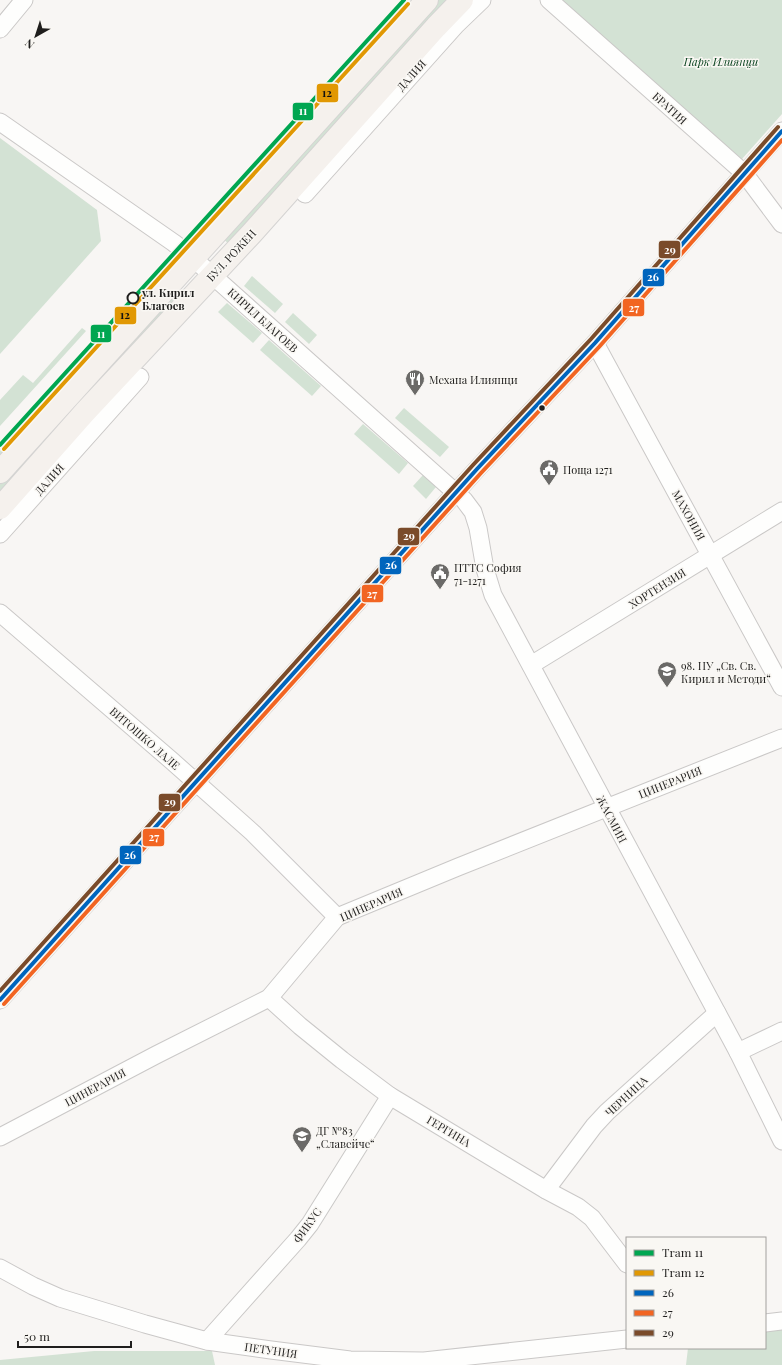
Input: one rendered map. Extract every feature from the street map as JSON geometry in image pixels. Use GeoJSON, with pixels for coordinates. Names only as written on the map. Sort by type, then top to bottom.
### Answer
{"type":"FeatureCollection","features":[{"type":"Feature","properties":{"kind":"main road"},"geometry":{"type":"LineString","coordinates":[[0,472],[427,0]]}},
{"type":"Feature","properties":{"kind":"main road","name":"БУЛ. РОЖЕН"},"geometry":{"type":"LineString","coordinates":[[0,508],[92,418],[213,275],[337,148],[436,26],[462,0]]}},
{"type":"Feature","properties":{"kind":"street"},"geometry":{"type":"LineString","coordinates":[[0,29],[24,0]]}},
{"type":"Feature","properties":{"kind":"street","name":"ДАЛИЯ"},"geometry":{"type":"LineString","coordinates":[[305,194],[337,148],[482,0]]}},
{"type":"Feature","properties":{"kind":"street","name":"БРАТИЯ"},"geometry":{"type":"LineString","coordinates":[[549,0],[744,173],[782,224]]}},
{"type":"Feature","properties":{"kind":"street","name":"КИРИЛ БЛАГОЕВ"},"geometry":{"type":"LineString","coordinates":[[0,122],[174,243],[194,259],[456,492]]}},
{"type":"Feature","properties":{"kind":"street"},"geometry":{"type":"LineString","coordinates":[[0,1000],[456,492],[595,343],[782,131]]}},
{"type":"Feature","properties":{"kind":"street","name":"МАХОНИЯ"},"geometry":{"type":"LineString","coordinates":[[595,343],[782,687]]}},
{"type":"Feature","properties":{"kind":"street","name":"ДАЛИЯ"},"geometry":{"type":"LineString","coordinates":[[0,534],[92,418],[140,377]]}},
{"type":"Feature","properties":{"kind":"street","name":"ЖАСМИН"},"geometry":{"type":"LineString","coordinates":[[456,492],[473,512],[478,528],[485,569],[493,595],[738,1052],[782,1141]]}},
{"type":"Feature","properties":{"kind":"street","name":"ХОРТЕНЗИЯ"},"geometry":{"type":"LineString","coordinates":[[531,665],[782,511]]}},
{"type":"Feature","properties":{"kind":"street","name":"ВИТОШКО ЛАЛЕ"},"geometry":{"type":"LineString","coordinates":[[0,613],[253,833],[337,917]]}},
{"type":"Feature","properties":{"kind":"street","name":"ЦИНЕРАРИЯ"},"geometry":{"type":"LineString","coordinates":[[0,1137],[268,998],[337,917],[458,867],[782,738]]}},
{"type":"Feature","properties":{"kind":"street","name":"ГЕРГИНА"},"geometry":{"type":"LineString","coordinates":[[268,998],[336,1055],[390,1096],[546,1190],[578,1207],[592,1218],[626,1263]]}},
{"type":"Feature","properties":{"kind":"street","name":"ЧЕРНИЦА"},"geometry":{"type":"LineString","coordinates":[[546,1190],[585,1138],[607,1112],[717,1013]]}},
{"type":"Feature","properties":{"kind":"street"},"geometry":{"type":"LineString","coordinates":[[738,1052],[782,1031]]}},
{"type":"Feature","properties":{"kind":"street","name":"ФИКУС"},"geometry":{"type":"LineString","coordinates":[[206,1341],[310,1224],[390,1096]]}},
{"type":"Feature","properties":{"kind":"street","name":"ПЕТУНИЯ"},"geometry":{"type":"LineString","coordinates":[[0,1268],[33,1286],[60,1298],[206,1341],[350,1360],[424,1361],[626,1339]]}},
{"type":"Feature","properties":{"kind":"street"},"geometry":{"type":"LineString","coordinates":[[766,1323],[782,1321]]}},
{"type":"Feature","properties":{"kind":"green space"},"geometry":{"type":"Polygon","coordinates":[[[438,0],[448,0],[229,244],[222,238],[438,0]]]}},
{"type":"Feature","properties":{"kind":"green space","name":"Парк Илиянци"},"geometry":{"type":"Polygon","coordinates":[[[558,0],[782,0],[782,114],[742,159],[558,0]]]}},
{"type":"Feature","properties":{"kind":"green space"},"geometry":{"type":"Polygon","coordinates":[[[0,138],[97,210],[101,241],[0,354],[0,138]]]}},
{"type":"Feature","properties":{"kind":"green space"},"geometry":{"type":"Polygon","coordinates":[[[252,276],[283,304],[275,313],[244,286],[252,276]]]}},
{"type":"Feature","properties":{"kind":"green space"},"geometry":{"type":"Polygon","coordinates":[[[173,292],[179,297],[0,496],[0,483],[173,292]]]}},
{"type":"Feature","properties":{"kind":"green space"},"geometry":{"type":"Polygon","coordinates":[[[227,303],[262,333],[253,343],[218,312],[227,303]]]}},
{"type":"Feature","properties":{"kind":"green space"},"geometry":{"type":"Polygon","coordinates":[[[293,313],[317,335],[309,344],[285,322],[293,313]]]}},
{"type":"Feature","properties":{"kind":"green space"},"geometry":{"type":"Polygon","coordinates":[[[82,328],[86,331],[0,426],[0,400],[23,375],[33,383],[82,328]]]}},
{"type":"Feature","properties":{"kind":"green space"},"geometry":{"type":"Polygon","coordinates":[[[269,340],[321,386],[312,396],[260,350],[269,340]]]}},
{"type":"Feature","properties":{"kind":"green space"},"geometry":{"type":"Polygon","coordinates":[[[63,381],[67,385],[0,459],[0,451],[63,381]]]}},
{"type":"Feature","properties":{"kind":"green space"},"geometry":{"type":"Polygon","coordinates":[[[404,408],[449,447],[440,457],[395,418],[404,408]]]}},
{"type":"Feature","properties":{"kind":"green space"},"geometry":{"type":"Polygon","coordinates":[[[363,424],[408,463],[399,474],[354,434],[363,424]]]}},
{"type":"Feature","properties":{"kind":"green space"},"geometry":{"type":"Polygon","coordinates":[[[423,475],[436,487],[426,499],[413,486],[423,475]]]}},
{"type":"Feature","properties":{"kind":"green space"},"geometry":{"type":"Polygon","coordinates":[[[782,1328],[782,1365],[686,1365],[688,1349],[766,1349],[766,1330],[782,1328]]]}},
{"type":"Feature","properties":{"kind":"green space"},"geometry":{"type":"Polygon","coordinates":[[[94,1351],[212,1351],[215,1365],[0,1365],[0,1360],[94,1351]]]}},
{"type":"Feature","properties":{"kind":"tram line","name":"11"},"geometry":{"type":"LineString","coordinates":[[0,445],[404,0]]}},
{"type":"Feature","properties":{"kind":"tram line","name":"12"},"geometry":{"type":"LineString","coordinates":[[4,449],[408,4]]}},
{"type":"Feature","properties":{"kind":"transit line","name":"29"},"geometry":{"type":"LineString","coordinates":[[0,991],[473,465],[591,339],[778,127]]}},
{"type":"Feature","properties":{"kind":"transit line","name":"26"},"geometry":{"type":"LineString","coordinates":[[0,1000],[477,469],[595,343],[782,131]]}},
{"type":"Feature","properties":{"kind":"transit line","name":"27"},"geometry":{"type":"LineString","coordinates":[[4,1004],[481,473],[599,347],[782,140]]}},
{"type":"Feature","properties":{"kind":"place","name":"ул. Кирил Благоев"},"geometry":{"type":"Point","coordinates":[133,298]}},
{"type":"Feature","properties":{"kind":"place","name":"Механа Илиянци"},"geometry":{"type":"Point","coordinates":[415,396]}},
{"type":"Feature","properties":{"kind":"place","name":"Поща 1271"},"geometry":{"type":"Point","coordinates":[549,486]}},
{"type":"Feature","properties":{"kind":"place","name":"ПТТС София 71-1271"},"geometry":{"type":"Point","coordinates":[440,590]}},
{"type":"Feature","properties":{"kind":"place","name":"98. НУ „Св. Св. Кирил и Методи“"},"geometry":{"type":"Point","coordinates":[667,688]}},
{"type":"Feature","properties":{"kind":"place","name":"ДГ №83 „Славейче“"},"geometry":{"type":"Point","coordinates":[302,1153]}}]}
